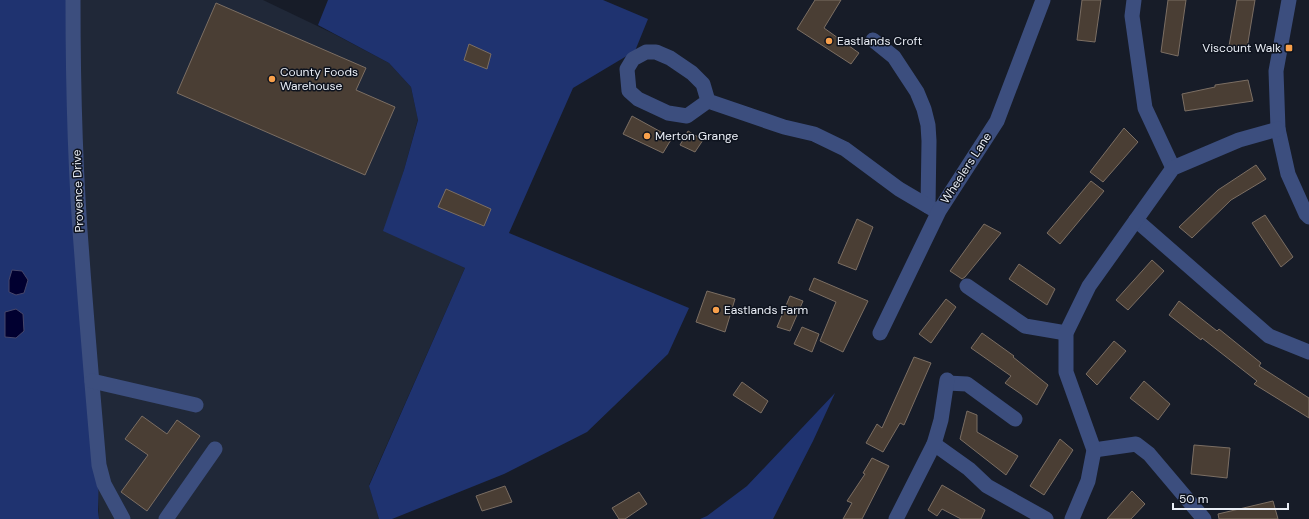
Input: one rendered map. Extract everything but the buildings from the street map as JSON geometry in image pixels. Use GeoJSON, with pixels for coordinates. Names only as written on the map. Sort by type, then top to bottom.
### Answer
{"type":"FeatureCollection","features":[{"type":"Feature","properties":{"kind":"street","name":"Provence Drive"},"geometry":{"type":"LineString","coordinates":[[74,0],[73,58],[78,204],[99,466],[104,484],[123,519]]}},
{"type":"Feature","properties":{"kind":"street","name":"Wheelers Lane"},"geometry":{"type":"LineString","coordinates":[[880,333],[933,209],[996,121],[1043,0]]}},
{"type":"Feature","properties":{"kind":"street"},"geometry":{"type":"LineString","coordinates":[[1134,0],[1132,16],[1145,108],[1173,168]]}},
{"type":"Feature","properties":{"kind":"street"},"geometry":{"type":"LineString","coordinates":[[1289,0],[1276,71],[1278,129],[1288,174],[1306,214],[1309,217]]}},
{"type":"Feature","properties":{"kind":"street"},"geometry":{"type":"LineString","coordinates":[[873,40],[894,57],[917,92],[924,109],[928,125],[933,209]]}},
{"type":"Feature","properties":{"kind":"street"},"geometry":{"type":"LineString","coordinates":[[646,52],[656,52],[670,58],[692,73],[703,84],[708,102],[687,116],[668,113],[638,99],[628,91],[627,69],[633,59],[646,52]]}},
{"type":"Feature","properties":{"kind":"street"},"geometry":{"type":"LineString","coordinates":[[708,102],[784,127],[814,134],[845,149],[899,189],[933,209]]}},
{"type":"Feature","properties":{"kind":"street"},"geometry":{"type":"LineString","coordinates":[[1072,519],[1088,481],[1094,450],[1066,372],[1066,333],[1089,286],[1173,168],[1239,140],[1278,129]]}},
{"type":"Feature","properties":{"kind":"street"},"geometry":{"type":"LineString","coordinates":[[1136,220],[1269,336],[1309,352]]}},
{"type":"Feature","properties":{"kind":"street"},"geometry":{"type":"LineString","coordinates":[[967,286],[1025,326],[1066,333]]}},
{"type":"Feature","properties":{"kind":"street"},"geometry":{"type":"LineString","coordinates":[[92,381],[196,405]]}},
{"type":"Feature","properties":{"kind":"street"},"geometry":{"type":"LineString","coordinates":[[899,518],[934,444],[941,420],[947,382],[967,384],[1015,419]]}},
{"type":"Feature","properties":{"kind":"street"},"geometry":{"type":"LineString","coordinates":[[934,444],[969,469],[988,486],[1046,519]]}},
{"type":"Feature","properties":{"kind":"street"},"geometry":{"type":"LineString","coordinates":[[1094,450],[1136,444],[1149,454],[1204,519]]}},
{"type":"Feature","properties":{"kind":"street"},"geometry":{"type":"LineString","coordinates":[[166,519],[215,449]]}},
{"type":"Feature","properties":{"kind":"shaded area"},"geometry":{"type":"Polygon","coordinates":[[[0,0],[73,0],[99,465],[99,519],[0,519],[0,0]]]}},
{"type":"Feature","properties":{"kind":"shaded area"},"geometry":{"type":"Polygon","coordinates":[[[73,0],[263,0],[334,34],[389,63],[411,87],[418,119],[404,170],[384,230],[465,268],[369,485],[379,519],[99,519],[73,0]]]}},
{"type":"Feature","properties":{"kind":"shaded area"},"geometry":{"type":"Polygon","coordinates":[[[328,0],[603,0],[648,19],[635,51],[573,88],[509,233],[689,308],[668,354],[587,432],[504,474],[392,519],[379,519],[369,486],[465,268],[383,231],[404,170],[418,120],[411,87],[389,63],[318,25],[328,0]]]}},
{"type":"Feature","properties":{"kind":"shaded area"},"geometry":{"type":"Polygon","coordinates":[[[12,270],[22,271],[28,280],[24,293],[16,295],[9,292],[9,280],[12,270]]]}},
{"type":"Feature","properties":{"kind":"shaded area"},"geometry":{"type":"Polygon","coordinates":[[[16,309],[23,314],[24,331],[16,338],[5,337],[5,312],[16,309]]]}},
{"type":"Feature","properties":{"kind":"shaded area"},"geometry":{"type":"Polygon","coordinates":[[[835,393],[813,441],[773,519],[700,519],[707,516],[747,486],[835,393]]]}},
{"type":"Feature","properties":{"kind":"place","name":"Eastlands Croft"},"geometry":{"type":"Point","coordinates":[829,41]}},
{"type":"Feature","properties":{"kind":"place","name":"Viscount Walk"},"geometry":{"type":"Point","coordinates":[1289,48]}},
{"type":"Feature","properties":{"kind":"place","name":"County Foods Warehouse"},"geometry":{"type":"Point","coordinates":[272,79]}},
{"type":"Feature","properties":{"kind":"place","name":"Merton Grange"},"geometry":{"type":"Point","coordinates":[647,136]}},
{"type":"Feature","properties":{"kind":"place","name":"Eastlands Farm"},"geometry":{"type":"Point","coordinates":[716,310]}}]}
